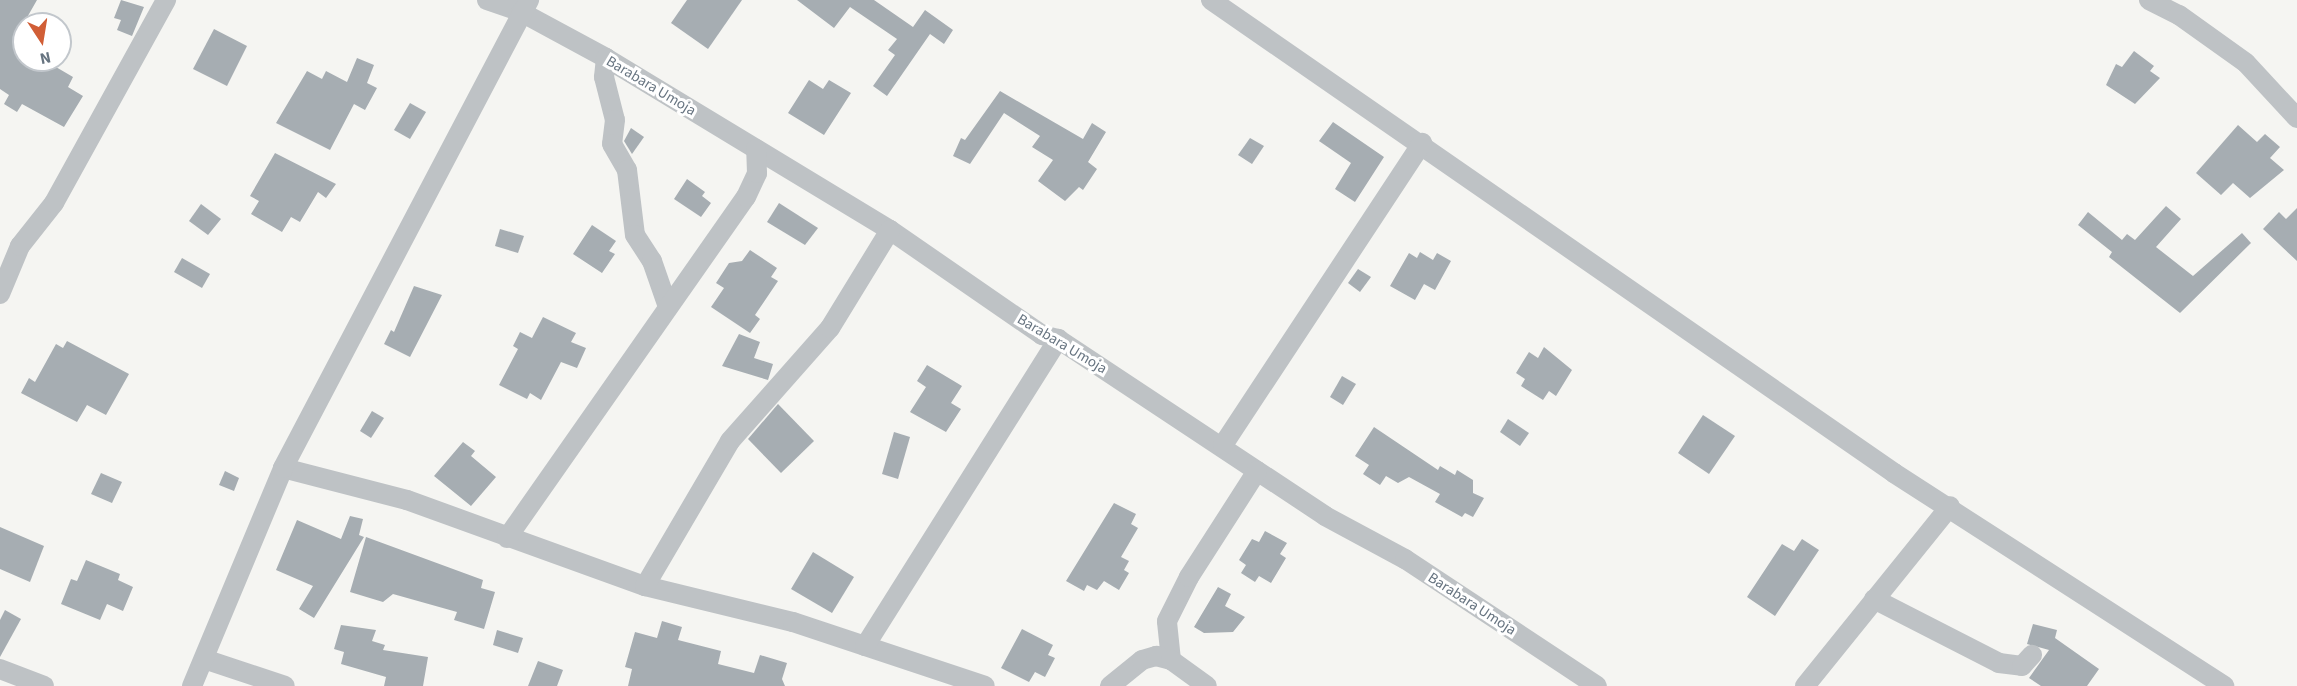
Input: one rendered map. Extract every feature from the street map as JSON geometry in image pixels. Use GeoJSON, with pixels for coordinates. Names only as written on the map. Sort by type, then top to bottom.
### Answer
{"type":"FeatureCollection","features":[{"type":"Feature","properties":{"kind":"street"},"geometry":{"type":"LineString","coordinates":[[0,294],[20,246],[54,203],[166,0]]}},
{"type":"Feature","properties":{"kind":"street","name":"Barabara Umoja"},"geometry":{"type":"LineString","coordinates":[[488,0],[525,6],[606,58],[890,230],[1042,334],[1058,339],[1223,445],[1257,471],[1405,560],[1597,686]]}},
{"type":"Feature","properties":{"kind":"street"},"geometry":{"type":"LineString","coordinates":[[1211,0],[1422,143],[1894,473],[1950,506],[2224,686]]}},
{"type":"Feature","properties":{"kind":"street"},"geometry":{"type":"LineString","coordinates":[[2149,0],[2179,15],[2246,63],[2297,118]]}},
{"type":"Feature","properties":{"kind":"street"},"geometry":{"type":"LineString","coordinates":[[192,686],[283,468],[525,6]]}},
{"type":"Feature","properties":{"kind":"street"},"geometry":{"type":"LineString","coordinates":[[606,58],[604,77],[615,120],[612,144],[627,170],[636,235],[652,261],[667,304]]}},
{"type":"Feature","properties":{"kind":"street"},"geometry":{"type":"LineString","coordinates":[[1223,445],[1422,143]]}},
{"type":"Feature","properties":{"kind":"street"},"geometry":{"type":"LineString","coordinates":[[507,538],[667,304],[746,197],[757,173],[756,148]]}},
{"type":"Feature","properties":{"kind":"street"},"geometry":{"type":"LineString","coordinates":[[645,586],[730,441],[830,328],[890,230]]}},
{"type":"Feature","properties":{"kind":"street"},"geometry":{"type":"LineString","coordinates":[[865,646],[1058,339]]}},
{"type":"Feature","properties":{"kind":"street"},"geometry":{"type":"LineString","coordinates":[[283,468],[407,500],[645,586],[793,622],[985,686]]}},
{"type":"Feature","properties":{"kind":"street"},"geometry":{"type":"LineString","coordinates":[[1164,652],[1167,621],[1189,577],[1257,471]]}},
{"type":"Feature","properties":{"kind":"street"},"geometry":{"type":"LineString","coordinates":[[1805,686],[1950,506]]}},
{"type":"Feature","properties":{"kind":"street"},"geometry":{"type":"LineString","coordinates":[[1874,599],[1999,663],[2022,666],[2032,655]]}},
{"type":"Feature","properties":{"kind":"street"},"geometry":{"type":"LineString","coordinates":[[1110,686],[1135,665],[1164,652]]}},
{"type":"Feature","properties":{"kind":"street"},"geometry":{"type":"LineString","coordinates":[[1164,652],[1206,686]]}},
{"type":"Feature","properties":{"kind":"street"},"geometry":{"type":"LineString","coordinates":[[204,659],[285,686]]}},
{"type":"Feature","properties":{"kind":"street"},"geometry":{"type":"LineString","coordinates":[[0,669],[44,686]]}},
{"type":"Feature","properties":{"kind":"building"},"geometry":{"type":"Polygon","coordinates":[[[0,0],[37,0],[30,12],[12,12],[12,72],[64,72],[73,77],[68,87],[83,96],[64,127],[22,104],[17,112],[4,104],[9,95],[0,89],[0,0]]]}},
{"type":"Feature","properties":{"kind":"building"},"geometry":{"type":"Polygon","coordinates":[[[121,0],[144,7],[132,36],[117,30],[121,20],[114,18],[121,0]]]}},
{"type":"Feature","properties":{"kind":"building"},"geometry":{"type":"Polygon","coordinates":[[[687,0],[742,0],[708,49],[671,23],[687,0]]]}},
{"type":"Feature","properties":{"kind":"building"},"geometry":{"type":"Polygon","coordinates":[[[797,0],[874,0],[913,27],[925,10],[953,30],[944,44],[930,34],[887,96],[873,86],[895,55],[888,50],[897,39],[850,7],[834,28],[797,0]]]}},
{"type":"Feature","properties":{"kind":"building"},"geometry":{"type":"Polygon","coordinates":[[[214,29],[247,46],[227,86],[193,69],[214,29]]]}},
{"type":"Feature","properties":{"kind":"building"},"geometry":{"type":"Polygon","coordinates":[[[2134,51],[2154,66],[2150,71],[2160,78],[2135,104],[2106,85],[2116,64],[2122,67],[2134,51]]]}},
{"type":"Feature","properties":{"kind":"building"},"geometry":{"type":"Polygon","coordinates":[[[357,58],[374,65],[367,83],[377,88],[365,110],[354,104],[330,150],[276,123],[307,71],[322,79],[326,71],[347,82],[357,58]]]}},
{"type":"Feature","properties":{"kind":"building"},"geometry":{"type":"Polygon","coordinates":[[[809,80],[823,89],[829,80],[851,93],[824,135],[788,113],[809,80]]]}},
{"type":"Feature","properties":{"kind":"building"},"geometry":{"type":"Polygon","coordinates":[[[1000,91],[1083,139],[1092,123],[1106,132],[1088,162],[1097,169],[1083,190],[1079,187],[1065,201],[1038,181],[1053,160],[1032,147],[1040,136],[1004,113],[970,164],[953,156],[961,138],[965,140],[1000,91]]]}},
{"type":"Feature","properties":{"kind":"building"},"geometry":{"type":"Polygon","coordinates":[[[410,103],[426,112],[410,139],[394,130],[410,103]]]}},
{"type":"Feature","properties":{"kind":"building"},"geometry":{"type":"Polygon","coordinates":[[[1333,122],[1384,157],[1355,202],[1335,189],[1351,163],[1319,141],[1333,122]]]}},
{"type":"Feature","properties":{"kind":"building"},"geometry":{"type":"Polygon","coordinates":[[[2238,125],[2257,142],[2265,134],[2280,147],[2270,158],[2284,170],[2250,198],[2233,183],[2221,195],[2196,173],[2238,125]]]}},
{"type":"Feature","properties":{"kind":"building"},"geometry":{"type":"Polygon","coordinates":[[[631,128],[644,137],[632,154],[624,141],[631,128]]]}},
{"type":"Feature","properties":{"kind":"building"},"geometry":{"type":"Polygon","coordinates":[[[1250,138],[1264,146],[1252,164],[1238,155],[1250,138]]]}},
{"type":"Feature","properties":{"kind":"building"},"geometry":{"type":"Polygon","coordinates":[[[275,153],[336,184],[326,198],[318,192],[300,222],[291,217],[282,232],[251,214],[259,201],[250,196],[275,153]]]}},
{"type":"Feature","properties":{"kind":"building"},"geometry":{"type":"Polygon","coordinates":[[[687,179],[705,192],[702,196],[711,203],[701,217],[674,199],[687,179]]]}},
{"type":"Feature","properties":{"kind":"building"},"geometry":{"type":"Polygon","coordinates":[[[779,203],[818,228],[805,245],[767,222],[779,203]]]}},
{"type":"Feature","properties":{"kind":"building"},"geometry":{"type":"Polygon","coordinates":[[[201,204],[221,219],[208,235],[189,221],[201,204]]]}},
{"type":"Feature","properties":{"kind":"building"},"geometry":{"type":"Polygon","coordinates":[[[2166,206],[2181,219],[2156,247],[2193,276],[2242,233],[2251,243],[2180,313],[2109,257],[2112,252],[2078,225],[2088,212],[2122,240],[2127,234],[2135,240],[2166,206]]]}},
{"type":"Feature","properties":{"kind":"building"},"geometry":{"type":"Polygon","coordinates":[[[2297,208],[2297,261],[2263,229],[2279,212],[2286,219],[2297,208]]]}},
{"type":"Feature","properties":{"kind":"building"},"geometry":{"type":"Polygon","coordinates":[[[592,225],[616,241],[609,251],[615,254],[602,273],[573,254],[592,225]]]}},
{"type":"Feature","properties":{"kind":"building"},"geometry":{"type":"Polygon","coordinates":[[[500,229],[524,236],[518,253],[495,246],[500,229]]]}},
{"type":"Feature","properties":{"kind":"building"},"geometry":{"type":"Polygon","coordinates":[[[750,250],[777,268],[771,277],[778,281],[755,315],[760,319],[750,333],[711,307],[724,288],[716,283],[729,263],[742,261],[750,250]]]}},
{"type":"Feature","properties":{"kind":"building"},"geometry":{"type":"Polygon","coordinates":[[[1420,252],[1433,260],[1437,253],[1451,261],[1435,290],[1424,284],[1415,300],[1390,286],[1409,253],[1417,258],[1420,252]]]}},
{"type":"Feature","properties":{"kind":"building"},"geometry":{"type":"Polygon","coordinates":[[[182,258],[210,274],[202,288],[174,272],[182,258]]]}},
{"type":"Feature","properties":{"kind":"building"},"geometry":{"type":"Polygon","coordinates":[[[1358,269],[1371,277],[1360,292],[1348,283],[1358,269]]]}},
{"type":"Feature","properties":{"kind":"building"},"geometry":{"type":"Polygon","coordinates":[[[414,286],[442,295],[410,357],[384,344],[391,330],[394,332],[414,286]]]}},
{"type":"Feature","properties":{"kind":"building"},"geometry":{"type":"Polygon","coordinates":[[[543,317],[576,333],[571,342],[586,348],[577,368],[561,362],[541,400],[530,393],[527,399],[499,385],[518,349],[513,346],[520,332],[532,338],[543,317]]]}},
{"type":"Feature","properties":{"kind":"building"},"geometry":{"type":"Polygon","coordinates":[[[739,334],[760,342],[754,358],[773,364],[768,380],[722,366],[739,334]]]}},
{"type":"Feature","properties":{"kind":"building"},"geometry":{"type":"Polygon","coordinates":[[[67,341],[129,374],[106,415],[87,405],[77,422],[21,393],[29,378],[35,382],[56,344],[63,348],[67,341]]]}},
{"type":"Feature","properties":{"kind":"building"},"geometry":{"type":"Polygon","coordinates":[[[1544,347],[1572,370],[1556,396],[1549,391],[1543,400],[1521,386],[1525,379],[1516,373],[1529,352],[1538,358],[1544,347]]]}},
{"type":"Feature","properties":{"kind":"building"},"geometry":{"type":"Polygon","coordinates":[[[927,365],[962,386],[951,403],[961,409],[946,432],[910,412],[926,387],[917,381],[927,365]]]}},
{"type":"Feature","properties":{"kind":"building"},"geometry":{"type":"Polygon","coordinates":[[[1342,376],[1356,384],[1343,405],[1330,397],[1342,376]]]}},
{"type":"Feature","properties":{"kind":"building"},"geometry":{"type":"Polygon","coordinates":[[[778,404],[814,441],[781,473],[748,439],[778,404]]]}},
{"type":"Feature","properties":{"kind":"building"},"geometry":{"type":"Polygon","coordinates":[[[372,411],[384,418],[371,438],[360,431],[372,411]]]}},
{"type":"Feature","properties":{"kind":"building"},"geometry":{"type":"Polygon","coordinates":[[[1703,415],[1735,436],[1709,474],[1678,453],[1703,415]]]}},
{"type":"Feature","properties":{"kind":"building"},"geometry":{"type":"Polygon","coordinates":[[[1508,419],[1529,433],[1520,446],[1500,432],[1508,419]]]}},
{"type":"Feature","properties":{"kind":"building"},"geometry":{"type":"Polygon","coordinates":[[[1374,427],[1438,470],[1440,466],[1455,475],[1457,470],[1473,480],[1473,493],[1484,498],[1473,517],[1465,513],[1462,517],[1435,502],[1440,494],[1409,477],[1398,483],[1386,476],[1380,485],[1363,474],[1369,465],[1355,456],[1374,427]]]}},
{"type":"Feature","properties":{"kind":"building"},"geometry":{"type":"Polygon","coordinates":[[[894,432],[910,437],[898,479],[882,474],[894,432]]]}},
{"type":"Feature","properties":{"kind":"building"},"geometry":{"type":"Polygon","coordinates":[[[463,442],[475,451],[471,456],[496,477],[471,506],[434,476],[463,442]]]}},
{"type":"Feature","properties":{"kind":"building"},"geometry":{"type":"Polygon","coordinates":[[[225,471],[239,478],[234,491],[219,485],[225,471]]]}},
{"type":"Feature","properties":{"kind":"building"},"geometry":{"type":"Polygon","coordinates":[[[101,473],[122,482],[112,503],[91,494],[101,473]]]}},
{"type":"Feature","properties":{"kind":"building"},"geometry":{"type":"Polygon","coordinates":[[[1114,503],[1136,514],[1131,524],[1138,528],[1121,557],[1129,561],[1124,570],[1129,573],[1119,590],[1104,581],[1097,590],[1087,585],[1084,591],[1066,581],[1114,503]]]}},
{"type":"Feature","properties":{"kind":"building"},"geometry":{"type":"Polygon","coordinates":[[[350,516],[363,519],[359,535],[364,537],[314,618],[299,609],[313,586],[276,570],[297,520],[341,539],[350,516]]]}},
{"type":"Feature","properties":{"kind":"building"},"geometry":{"type":"Polygon","coordinates":[[[0,527],[44,546],[30,582],[0,569],[0,527]]]}},
{"type":"Feature","properties":{"kind":"building"},"geometry":{"type":"Polygon","coordinates":[[[1265,531],[1287,543],[1280,554],[1286,558],[1271,583],[1259,576],[1255,582],[1241,573],[1246,565],[1239,560],[1252,539],[1259,542],[1265,531]]]}},
{"type":"Feature","properties":{"kind":"building"},"geometry":{"type":"Polygon","coordinates":[[[366,537],[483,580],[481,588],[495,592],[484,629],[454,620],[457,612],[393,594],[383,602],[350,592],[366,537]]]}},
{"type":"Feature","properties":{"kind":"building"},"geometry":{"type":"Polygon","coordinates":[[[1802,539],[1819,550],[1775,616],[1747,597],[1782,544],[1794,551],[1802,539]]]}},
{"type":"Feature","properties":{"kind":"building"},"geometry":{"type":"Polygon","coordinates":[[[813,552],[854,577],[832,613],[791,589],[813,552]]]}},
{"type":"Feature","properties":{"kind":"building"},"geometry":{"type":"Polygon","coordinates":[[[86,560],[120,574],[118,580],[133,587],[123,611],[107,604],[100,620],[61,604],[71,579],[77,581],[86,560]]]}},
{"type":"Feature","properties":{"kind":"building"},"geometry":{"type":"Polygon","coordinates":[[[1218,587],[1231,594],[1225,606],[1245,617],[1233,632],[1204,633],[1194,627],[1218,587]]]}},
{"type":"Feature","properties":{"kind":"building"},"geometry":{"type":"Polygon","coordinates":[[[5,610],[21,619],[0,657],[0,620],[5,610]]]}},
{"type":"Feature","properties":{"kind":"building"},"geometry":{"type":"Polygon","coordinates":[[[662,621],[682,627],[678,640],[721,651],[718,664],[754,673],[760,655],[787,663],[782,679],[785,686],[628,686],[632,669],[625,667],[635,632],[657,638],[662,621]]]}},
{"type":"Feature","properties":{"kind":"building"},"geometry":{"type":"Polygon","coordinates":[[[2033,624],[2057,630],[2055,638],[2099,669],[2087,686],[2041,686],[2029,678],[2049,650],[2027,644],[2033,624]]]}},
{"type":"Feature","properties":{"kind":"building"},"geometry":{"type":"Polygon","coordinates":[[[341,625],[376,630],[372,641],[385,645],[383,650],[428,657],[423,686],[384,686],[386,677],[341,664],[344,652],[334,649],[341,625]]]}},
{"type":"Feature","properties":{"kind":"building"},"geometry":{"type":"Polygon","coordinates":[[[1022,629],[1053,645],[1048,655],[1055,658],[1045,677],[1035,672],[1029,682],[1001,668],[1022,629]]]}},
{"type":"Feature","properties":{"kind":"building"},"geometry":{"type":"Polygon","coordinates":[[[497,630],[523,638],[518,653],[493,645],[497,630]]]}},
{"type":"Feature","properties":{"kind":"building"},"geometry":{"type":"Polygon","coordinates":[[[538,661],[563,670],[557,686],[528,686],[538,661]]]}}]}
